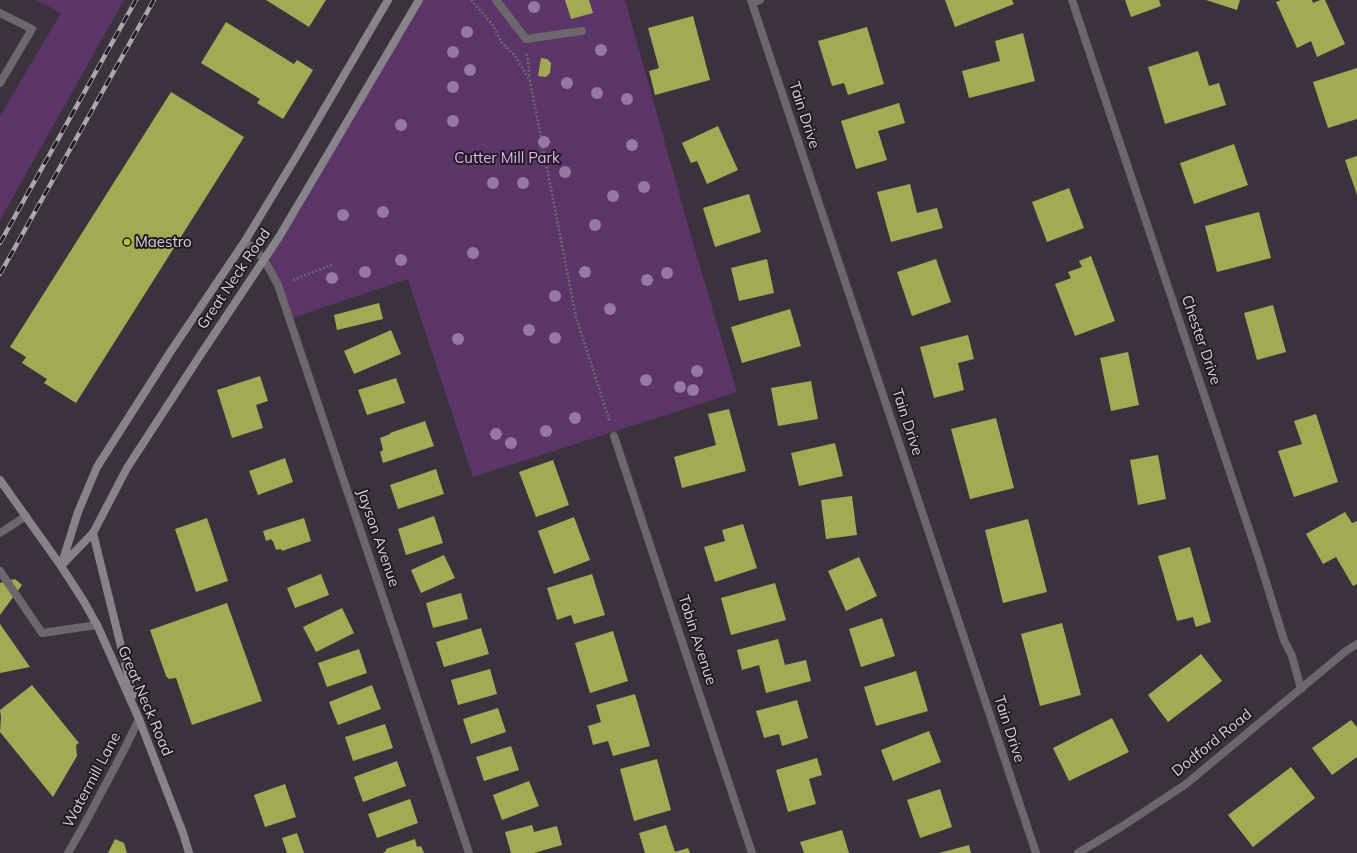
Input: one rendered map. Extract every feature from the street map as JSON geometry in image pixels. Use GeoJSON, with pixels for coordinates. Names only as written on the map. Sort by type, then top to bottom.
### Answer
{"type":"FeatureCollection","features":[{"type":"Feature","properties":{"kind":"main road","name":"Great Neck Road"},"geometry":{"type":"LineString","coordinates":[[61,566],[78,512],[97,467],[171,351],[245,241],[388,0]]}},
{"type":"Feature","properties":{"kind":"main road","name":"Great Neck Road"},"geometry":{"type":"LineString","coordinates":[[61,566],[93,533],[127,468],[279,236],[419,0]]}},
{"type":"Feature","properties":{"kind":"main road"},"geometry":{"type":"LineString","coordinates":[[0,480],[61,566]]}},
{"type":"Feature","properties":{"kind":"main road"},"geometry":{"type":"LineString","coordinates":[[93,533],[139,719]]}},
{"type":"Feature","properties":{"kind":"main road","name":"Great Neck Road"},"geometry":{"type":"LineString","coordinates":[[61,566],[97,625],[139,719],[190,853]]}},
{"type":"Feature","properties":{"kind":"street"},"geometry":{"type":"LineString","coordinates":[[496,0],[526,39],[582,31]]}},
{"type":"Feature","properties":{"kind":"street"},"geometry":{"type":"LineString","coordinates":[[751,2],[760,0]]}},
{"type":"Feature","properties":{"kind":"street","name":"Chester Drive"},"geometry":{"type":"LineString","coordinates":[[1072,0],[1258,556],[1284,640],[1292,656],[1301,689]]}},
{"type":"Feature","properties":{"kind":"street","name":"Tain Drive"},"geometry":{"type":"LineString","coordinates":[[751,2],[1036,853]]}},
{"type":"Feature","properties":{"kind":"street"},"geometry":{"type":"LineString","coordinates":[[0,13],[32,29],[0,83]]}},
{"type":"Feature","properties":{"kind":"street","name":"Jayson Avenue"},"geometry":{"type":"LineString","coordinates":[[245,241],[264,260],[278,285],[469,853]]}},
{"type":"Feature","properties":{"kind":"street","name":"Tobin Avenue"},"geometry":{"type":"LineString","coordinates":[[614,436],[752,853]]}},
{"type":"Feature","properties":{"kind":"street"},"geometry":{"type":"LineString","coordinates":[[0,533],[26,516]]}},
{"type":"Feature","properties":{"kind":"street"},"geometry":{"type":"LineString","coordinates":[[0,571],[42,633],[97,625]]}},
{"type":"Feature","properties":{"kind":"street","name":"Dodford Road"},"geometry":{"type":"LineString","coordinates":[[1078,853],[1121,827],[1186,784],[1346,651],[1357,644]]}},
{"type":"Feature","properties":{"kind":"street","name":"Watermill Lane"},"geometry":{"type":"LineString","coordinates":[[68,853],[95,806],[139,719]]}},
{"type":"Feature","properties":{"kind":"path"},"geometry":{"type":"LineString","coordinates":[[471,0],[492,24],[502,43],[515,56],[530,81]]}},
{"type":"Feature","properties":{"kind":"path"},"geometry":{"type":"LineString","coordinates":[[526,39],[530,81],[576,317],[614,436]]}},
{"type":"Feature","properties":{"kind":"path"},"geometry":{"type":"LineString","coordinates":[[293,280],[332,265]]}},
{"type":"Feature","properties":{"kind":"green space"},"geometry":{"type":"Polygon","coordinates":[[[36,0],[124,0],[0,220],[0,116],[61,13],[36,0]]]}},
{"type":"Feature","properties":{"kind":"green space","name":"Cutter Mill Park"},"geometry":{"type":"Polygon","coordinates":[[[419,0],[625,0],[693,243],[737,392],[473,477],[408,279],[292,318],[268,253],[419,0]]]}},
{"type":"Feature","properties":{"kind":"building"},"geometry":{"type":"Polygon","coordinates":[[[266,0],[326,0],[309,27],[266,0]]]}},
{"type":"Feature","properties":{"kind":"building"},"geometry":{"type":"Polygon","coordinates":[[[565,0],[589,0],[593,13],[571,19],[565,0]]]}},
{"type":"Feature","properties":{"kind":"building"},"geometry":{"type":"Polygon","coordinates":[[[945,0],[1012,0],[1014,4],[955,27],[945,0]]]}},
{"type":"Feature","properties":{"kind":"building"},"geometry":{"type":"Polygon","coordinates":[[[1125,0],[1159,0],[1161,6],[1131,17],[1125,0]]]}},
{"type":"Feature","properties":{"kind":"building"},"geometry":{"type":"Polygon","coordinates":[[[1206,0],[1240,0],[1237,10],[1206,0]]]}},
{"type":"Feature","properties":{"kind":"building"},"geometry":{"type":"Polygon","coordinates":[[[1281,0],[1312,0],[1313,3],[1320,0],[1325,0],[1345,44],[1317,57],[1311,41],[1297,48],[1276,2],[1281,0]]]}},
{"type":"Feature","properties":{"kind":"building"},"geometry":{"type":"Polygon","coordinates":[[[693,16],[710,80],[655,95],[649,71],[659,68],[648,28],[693,16]]]}},
{"type":"Feature","properties":{"kind":"building"},"geometry":{"type":"Polygon","coordinates":[[[226,22],[294,64],[297,60],[313,70],[283,119],[257,103],[260,99],[201,63],[226,22]]]}},
{"type":"Feature","properties":{"kind":"building"},"geometry":{"type":"Polygon","coordinates":[[[867,27],[884,84],[848,95],[844,83],[832,86],[818,41],[867,27]]]}},
{"type":"Feature","properties":{"kind":"building"},"geometry":{"type":"Polygon","coordinates":[[[1023,33],[1035,81],[969,98],[962,71],[1000,61],[995,41],[1023,33]]]}},
{"type":"Feature","properties":{"kind":"building"},"geometry":{"type":"Polygon","coordinates":[[[1198,51],[1209,86],[1219,83],[1226,105],[1165,124],[1148,67],[1198,51]]]}},
{"type":"Feature","properties":{"kind":"building"},"geometry":{"type":"Polygon","coordinates":[[[541,58],[547,59],[551,63],[550,73],[546,77],[538,76],[541,58]]]}},
{"type":"Feature","properties":{"kind":"building"},"geometry":{"type":"Polygon","coordinates":[[[1357,68],[1357,119],[1328,128],[1313,82],[1357,68]]]}},
{"type":"Feature","properties":{"kind":"building","name":"Maestro"},"geometry":{"type":"Polygon","coordinates":[[[171,92],[244,137],[76,403],[44,383],[47,379],[22,363],[26,357],[10,347],[171,92]]]}},
{"type":"Feature","properties":{"kind":"building"},"geometry":{"type":"Polygon","coordinates":[[[899,103],[905,123],[878,131],[887,160],[856,169],[841,121],[899,103]]]}},
{"type":"Feature","properties":{"kind":"building"},"geometry":{"type":"Polygon","coordinates":[[[718,126],[738,170],[707,184],[697,161],[691,163],[682,143],[718,126]]]}},
{"type":"Feature","properties":{"kind":"building"},"geometry":{"type":"Polygon","coordinates":[[[1234,144],[1248,185],[1194,204],[1180,163],[1234,144]]]}},
{"type":"Feature","properties":{"kind":"building"},"geometry":{"type":"Polygon","coordinates":[[[1357,156],[1357,195],[1345,160],[1357,156]]]}},
{"type":"Feature","properties":{"kind":"building"},"geometry":{"type":"Polygon","coordinates":[[[910,184],[917,213],[937,208],[943,228],[891,242],[877,192],[910,184]]]}},
{"type":"Feature","properties":{"kind":"building"},"geometry":{"type":"Polygon","coordinates":[[[1069,188],[1084,228],[1047,242],[1032,202],[1069,188]]]}},
{"type":"Feature","properties":{"kind":"building"},"geometry":{"type":"Polygon","coordinates":[[[749,194],[761,232],[715,247],[703,208],[749,194]]]}},
{"type":"Feature","properties":{"kind":"building"},"geometry":{"type":"Polygon","coordinates":[[[1259,212],[1271,258],[1217,272],[1205,226],[1259,212]]]}},
{"type":"Feature","properties":{"kind":"building"},"geometry":{"type":"Polygon","coordinates":[[[1091,256],[1115,321],[1075,336],[1055,284],[1071,278],[1068,272],[1082,267],[1079,261],[1091,256]]]}},
{"type":"Feature","properties":{"kind":"building"},"geometry":{"type":"Polygon","coordinates":[[[767,259],[774,293],[739,301],[731,268],[767,259]]]}},
{"type":"Feature","properties":{"kind":"building"},"geometry":{"type":"Polygon","coordinates":[[[936,259],[951,302],[912,316],[897,272],[936,259]]]}},
{"type":"Feature","properties":{"kind":"building"},"geometry":{"type":"Polygon","coordinates":[[[379,303],[383,319],[337,330],[334,315],[379,303]]]}},
{"type":"Feature","properties":{"kind":"building"},"geometry":{"type":"Polygon","coordinates":[[[1273,305],[1286,352],[1257,360],[1244,313],[1273,305]]]}},
{"type":"Feature","properties":{"kind":"building"},"geometry":{"type":"Polygon","coordinates":[[[790,309],[801,346],[742,363],[731,327],[790,309]]]}},
{"type":"Feature","properties":{"kind":"building"},"geometry":{"type":"Polygon","coordinates":[[[391,330],[401,354],[354,374],[344,351],[391,330]]]}},
{"type":"Feature","properties":{"kind":"building"},"geometry":{"type":"Polygon","coordinates":[[[968,335],[974,359],[958,363],[964,390],[934,398],[920,347],[968,335]]]}},
{"type":"Feature","properties":{"kind":"building"},"geometry":{"type":"Polygon","coordinates":[[[1128,352],[1139,405],[1111,411],[1100,358],[1128,352]]]}},
{"type":"Feature","properties":{"kind":"building"},"geometry":{"type":"Polygon","coordinates":[[[260,376],[268,401],[256,405],[263,428],[232,438],[217,390],[260,376]]]}},
{"type":"Feature","properties":{"kind":"building"},"geometry":{"type":"Polygon","coordinates":[[[396,378],[405,403],[367,415],[358,390],[396,378]]]}},
{"type":"Feature","properties":{"kind":"building"},"geometry":{"type":"Polygon","coordinates":[[[811,381],[818,419],[778,426],[771,388],[811,381]]]}},
{"type":"Feature","properties":{"kind":"building"},"geometry":{"type":"Polygon","coordinates":[[[729,409],[746,471],[682,488],[674,457],[716,445],[708,414],[729,409]]]}},
{"type":"Feature","properties":{"kind":"building"},"geometry":{"type":"Polygon","coordinates":[[[1316,414],[1338,482],[1294,497],[1278,451],[1302,444],[1294,421],[1316,414]]]}},
{"type":"Feature","properties":{"kind":"building"},"geometry":{"type":"Polygon","coordinates":[[[996,418],[1014,488],[970,499],[951,429],[996,418]]]}},
{"type":"Feature","properties":{"kind":"building"},"geometry":{"type":"Polygon","coordinates":[[[425,421],[434,446],[383,463],[380,452],[383,450],[380,438],[425,421]]]}},
{"type":"Feature","properties":{"kind":"building"},"geometry":{"type":"Polygon","coordinates":[[[835,443],[843,476],[799,486],[791,453],[835,443]]]}},
{"type":"Feature","properties":{"kind":"building"},"geometry":{"type":"Polygon","coordinates":[[[1158,455],[1166,499],[1138,505],[1130,460],[1158,455]]]}},
{"type":"Feature","properties":{"kind":"building"},"geometry":{"type":"Polygon","coordinates":[[[285,458],[293,482],[258,495],[249,471],[285,458]]]}},
{"type":"Feature","properties":{"kind":"building"},"geometry":{"type":"Polygon","coordinates":[[[553,460],[569,505],[536,517],[519,472],[553,460]]]}},
{"type":"Feature","properties":{"kind":"building"},"geometry":{"type":"Polygon","coordinates":[[[436,469],[444,494],[398,509],[390,485],[436,469]]]}},
{"type":"Feature","properties":{"kind":"building"},"geometry":{"type":"Polygon","coordinates":[[[852,496],[857,535],[826,539],[821,500],[852,496]]]}},
{"type":"Feature","properties":{"kind":"building"},"geometry":{"type":"Polygon","coordinates":[[[1345,512],[1352,523],[1357,521],[1357,584],[1353,586],[1336,557],[1323,564],[1306,534],[1345,512]]]}},
{"type":"Feature","properties":{"kind":"building"},"geometry":{"type":"Polygon","coordinates":[[[434,516],[443,543],[406,555],[398,529],[434,516]]]}},
{"type":"Feature","properties":{"kind":"building"},"geometry":{"type":"Polygon","coordinates":[[[574,517],[590,560],[554,574],[538,531],[574,517]]]}},
{"type":"Feature","properties":{"kind":"building"},"geometry":{"type":"Polygon","coordinates":[[[207,518],[228,581],[196,592],[175,529],[207,518]]]}},
{"type":"Feature","properties":{"kind":"building"},"geometry":{"type":"Polygon","coordinates":[[[304,518],[311,541],[282,551],[281,549],[276,550],[271,539],[266,541],[263,531],[304,518]]]}},
{"type":"Feature","properties":{"kind":"building"},"geometry":{"type":"Polygon","coordinates":[[[1028,519],[1047,592],[1003,603],[985,530],[1028,519]]]}},
{"type":"Feature","properties":{"kind":"building"},"geometry":{"type":"Polygon","coordinates":[[[743,524],[757,568],[715,582],[704,547],[725,541],[722,530],[743,524]]]}},
{"type":"Feature","properties":{"kind":"building"},"geometry":{"type":"Polygon","coordinates":[[[1190,547],[1211,622],[1196,627],[1193,617],[1177,621],[1158,556],[1190,547]]]}},
{"type":"Feature","properties":{"kind":"building"},"geometry":{"type":"Polygon","coordinates":[[[444,555],[455,578],[421,593],[411,570],[444,555]]]}},
{"type":"Feature","properties":{"kind":"building"},"geometry":{"type":"Polygon","coordinates":[[[859,557],[877,596],[846,611],[828,571],[859,557]]]}},
{"type":"Feature","properties":{"kind":"building"},"geometry":{"type":"Polygon","coordinates":[[[321,574],[329,595],[295,608],[287,588],[321,574]]]}},
{"type":"Feature","properties":{"kind":"building"},"geometry":{"type":"Polygon","coordinates":[[[592,574],[605,615],[574,624],[571,615],[557,620],[547,588],[592,574]]]}},
{"type":"Feature","properties":{"kind":"building"},"geometry":{"type":"Polygon","coordinates":[[[15,579],[22,585],[0,615],[0,583],[15,579]]]}},
{"type":"Feature","properties":{"kind":"building"},"geometry":{"type":"Polygon","coordinates":[[[775,583],[786,620],[731,635],[721,598],[775,583]]]}},
{"type":"Feature","properties":{"kind":"building"},"geometry":{"type":"Polygon","coordinates":[[[461,593],[468,619],[433,628],[426,603],[461,593]]]}},
{"type":"Feature","properties":{"kind":"building"},"geometry":{"type":"Polygon","coordinates":[[[227,603],[262,701],[192,725],[176,678],[169,679],[166,676],[150,630],[227,603]]]}},
{"type":"Feature","properties":{"kind":"building"},"geometry":{"type":"Polygon","coordinates":[[[342,608],[354,633],[316,652],[303,627],[342,608]]]}},
{"type":"Feature","properties":{"kind":"building"},"geometry":{"type":"Polygon","coordinates":[[[882,618],[895,656],[861,667],[849,629],[882,618]]]}},
{"type":"Feature","properties":{"kind":"building"},"geometry":{"type":"Polygon","coordinates":[[[1062,623],[1081,695],[1040,706],[1021,634],[1062,623]]]}},
{"type":"Feature","properties":{"kind":"building"},"geometry":{"type":"Polygon","coordinates":[[[0,624],[30,667],[0,673],[0,624]]]}},
{"type":"Feature","properties":{"kind":"building"},"geometry":{"type":"Polygon","coordinates":[[[481,628],[489,654],[444,667],[436,642],[481,628]]]}},
{"type":"Feature","properties":{"kind":"building"},"geometry":{"type":"Polygon","coordinates":[[[613,631],[628,681],[590,693],[575,643],[613,631]]]}},
{"type":"Feature","properties":{"kind":"building"},"geometry":{"type":"Polygon","coordinates":[[[778,639],[785,665],[806,660],[811,681],[766,693],[759,665],[742,670],[737,650],[778,639]]]}},
{"type":"Feature","properties":{"kind":"building"},"geometry":{"type":"Polygon","coordinates":[[[359,649],[367,673],[327,687],[318,663],[359,649]]]}},
{"type":"Feature","properties":{"kind":"building"},"geometry":{"type":"Polygon","coordinates":[[[1201,654],[1222,681],[1168,722],[1148,695],[1201,654]]]}},
{"type":"Feature","properties":{"kind":"building"},"geometry":{"type":"Polygon","coordinates":[[[490,669],[497,694],[458,705],[451,680],[490,669]]]}},
{"type":"Feature","properties":{"kind":"building"},"geometry":{"type":"Polygon","coordinates":[[[916,671],[928,711],[876,726],[864,687],[916,671]]]}},
{"type":"Feature","properties":{"kind":"building"},"geometry":{"type":"Polygon","coordinates":[[[32,685],[79,743],[76,745],[77,756],[53,797],[0,732],[0,710],[32,685]]]}},
{"type":"Feature","properties":{"kind":"building"},"geometry":{"type":"Polygon","coordinates":[[[372,685],[381,709],[338,725],[329,702],[372,685]]]}},
{"type":"Feature","properties":{"kind":"building"},"geometry":{"type":"Polygon","coordinates":[[[635,694],[650,746],[613,756],[608,741],[593,745],[588,726],[601,722],[596,705],[635,694]]]}},
{"type":"Feature","properties":{"kind":"building"},"geometry":{"type":"Polygon","coordinates":[[[797,700],[808,738],[782,746],[779,734],[764,738],[756,711],[797,700]]]}},
{"type":"Feature","properties":{"kind":"building"},"geometry":{"type":"Polygon","coordinates":[[[498,708],[506,732],[471,744],[463,719],[498,708]]]}},
{"type":"Feature","properties":{"kind":"building"},"geometry":{"type":"Polygon","coordinates":[[[1112,718],[1129,752],[1069,781],[1053,748],[1112,718]]]}},
{"type":"Feature","properties":{"kind":"building"},"geometry":{"type":"Polygon","coordinates":[[[1351,720],[1357,727],[1357,757],[1332,775],[1312,748],[1351,720]]]}},
{"type":"Feature","properties":{"kind":"building"},"geometry":{"type":"Polygon","coordinates":[[[385,724],[393,748],[353,761],[345,737],[385,724]]]}},
{"type":"Feature","properties":{"kind":"building"},"geometry":{"type":"Polygon","coordinates":[[[929,731],[941,762],[893,781],[881,750],[929,731]]]}},
{"type":"Feature","properties":{"kind":"building"},"geometry":{"type":"Polygon","coordinates":[[[511,746],[519,770],[484,781],[476,757],[511,746]]]}},
{"type":"Feature","properties":{"kind":"building"},"geometry":{"type":"Polygon","coordinates":[[[817,758],[822,775],[809,779],[816,804],[788,812],[776,770],[817,758]]]}},
{"type":"Feature","properties":{"kind":"building"},"geometry":{"type":"Polygon","coordinates":[[[657,759],[671,810],[634,821],[620,769],[657,759]]]}},
{"type":"Feature","properties":{"kind":"building"},"geometry":{"type":"Polygon","coordinates":[[[397,761],[406,786],[363,802],[354,777],[397,761]]]}},
{"type":"Feature","properties":{"kind":"building"},"geometry":{"type":"Polygon","coordinates":[[[1291,767],[1315,798],[1253,847],[1228,815],[1291,767]]]}},
{"type":"Feature","properties":{"kind":"building"},"geometry":{"type":"Polygon","coordinates":[[[529,781],[539,806],[502,820],[493,795],[529,781]]]}},
{"type":"Feature","properties":{"kind":"building"},"geometry":{"type":"Polygon","coordinates":[[[285,784],[296,817],[265,827],[254,795],[285,784]]]}},
{"type":"Feature","properties":{"kind":"building"},"geometry":{"type":"Polygon","coordinates":[[[940,789],[952,827],[920,838],[907,800],[940,789]]]}},
{"type":"Feature","properties":{"kind":"building"},"geometry":{"type":"Polygon","coordinates":[[[410,799],[418,823],[377,838],[368,814],[410,799]]]}},
{"type":"Feature","properties":{"kind":"building"},"geometry":{"type":"Polygon","coordinates":[[[532,825],[534,832],[557,826],[562,845],[534,853],[511,853],[505,832],[532,825]]]}},
{"type":"Feature","properties":{"kind":"building"},"geometry":{"type":"Polygon","coordinates":[[[666,825],[675,852],[688,848],[690,853],[645,853],[639,833],[666,825]]]}},
{"type":"Feature","properties":{"kind":"building"},"geometry":{"type":"Polygon","coordinates":[[[842,830],[849,853],[804,853],[800,842],[842,830]]]}},
{"type":"Feature","properties":{"kind":"building"},"geometry":{"type":"Polygon","coordinates":[[[297,833],[304,853],[287,853],[282,838],[297,833]]]}},
{"type":"Feature","properties":{"kind":"building"},"geometry":{"type":"Polygon","coordinates":[[[115,839],[124,843],[127,853],[108,853],[115,839]]]}},
{"type":"Feature","properties":{"kind":"building"},"geometry":{"type":"Polygon","coordinates":[[[415,839],[417,847],[421,846],[424,853],[383,853],[386,849],[415,839]]]}},
{"type":"Feature","properties":{"kind":"building"},"geometry":{"type":"Polygon","coordinates":[[[969,845],[971,853],[939,853],[969,845]]]}},
{"type":"Feature","properties":{"kind":"railway"},"geometry":{"type":"LineString","coordinates":[[0,243],[136,0]]}},
{"type":"Feature","properties":{"kind":"railway"},"geometry":{"type":"LineString","coordinates":[[0,274],[154,0]]}},
{"type":"Feature","properties":{"kind":"place","name":"Maestro"},"geometry":{"type":"Point","coordinates":[127,242]}}]}
